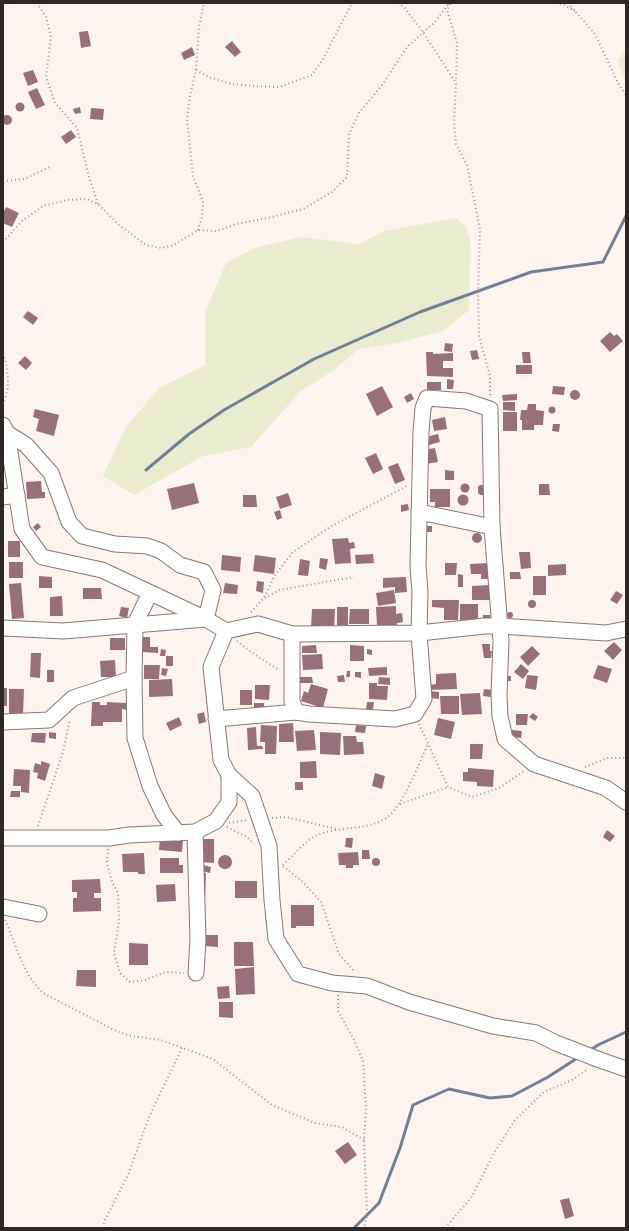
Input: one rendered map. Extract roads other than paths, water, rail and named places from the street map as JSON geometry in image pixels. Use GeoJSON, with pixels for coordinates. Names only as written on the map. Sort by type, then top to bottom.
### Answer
{"type":"FeatureCollection","features":[{"type":"Feature","properties":{"kind":"street"},"geometry":{"type":"LineString","coordinates":[[216,719],[296,712],[395,719],[415,714],[424,699],[419,633],[420,592],[418,566],[423,408],[427,398],[466,401],[490,409],[492,528],[501,626],[499,694],[500,716],[505,739],[534,764],[606,788],[626,802]]}},
{"type":"Feature","properties":{"kind":"street"},"geometry":{"type":"LineString","coordinates":[[5,429],[10,496],[22,529],[42,557],[102,570],[206,618],[226,631],[258,624],[292,634],[419,633],[485,626],[606,633],[626,630]]}},
{"type":"Feature","properties":{"kind":"street"},"geometry":{"type":"LineString","coordinates":[[5,429],[26,445],[50,473],[69,522],[82,536],[115,544],[147,546],[161,552],[180,565],[204,572],[213,590],[206,618]]}},
{"type":"Feature","properties":{"kind":"street"},"geometry":{"type":"LineString","coordinates":[[419,512],[492,528]]}},
{"type":"Feature","properties":{"kind":"street"},"geometry":{"type":"LineString","coordinates":[[150,593],[135,624],[135,738],[150,786],[164,815],[178,833]]}},
{"type":"Feature","properties":{"kind":"street"},"geometry":{"type":"LineString","coordinates":[[3,628],[63,631],[206,618]]}},
{"type":"Feature","properties":{"kind":"street"},"geometry":{"type":"LineString","coordinates":[[226,631],[211,667],[221,760],[229,775],[252,796],[260,818],[269,846],[276,939],[298,974],[339,984],[367,986],[409,1002],[493,1026],[536,1033],[556,1043],[626,1069]]}},
{"type":"Feature","properties":{"kind":"street"},"geometry":{"type":"LineString","coordinates":[[292,634],[292,701],[296,712]]}},
{"type":"Feature","properties":{"kind":"street"},"geometry":{"type":"LineString","coordinates":[[3,722],[49,720],[74,698],[134,678]]}},
{"type":"Feature","properties":{"kind":"street"},"geometry":{"type":"LineString","coordinates":[[3,838],[109,838],[129,835],[195,832],[216,821],[229,802],[229,775]]}},
{"type":"Feature","properties":{"kind":"street"},"geometry":{"type":"LineString","coordinates":[[195,832],[198,940],[196,974]]}},
{"type":"Feature","properties":{"kind":"street"},"geometry":{"type":"LineString","coordinates":[[3,907],[39,914]]}},
{"type":"Feature","properties":{"kind":"waterway"},"geometry":{"type":"LineString","coordinates":[[146,470],[189,434],[224,410],[314,359],[420,312],[531,272],[603,262],[626,216]]}},
{"type":"Feature","properties":{"kind":"waterway"},"geometry":{"type":"LineString","coordinates":[[589,1051],[598,1045],[626,1032]]}},
{"type":"Feature","properties":{"kind":"waterway"},"geometry":{"type":"LineString","coordinates":[[354,1228],[379,1203],[400,1148],[413,1105],[449,1089],[490,1098],[512,1096],[548,1077],[579,1057]]}}]}
